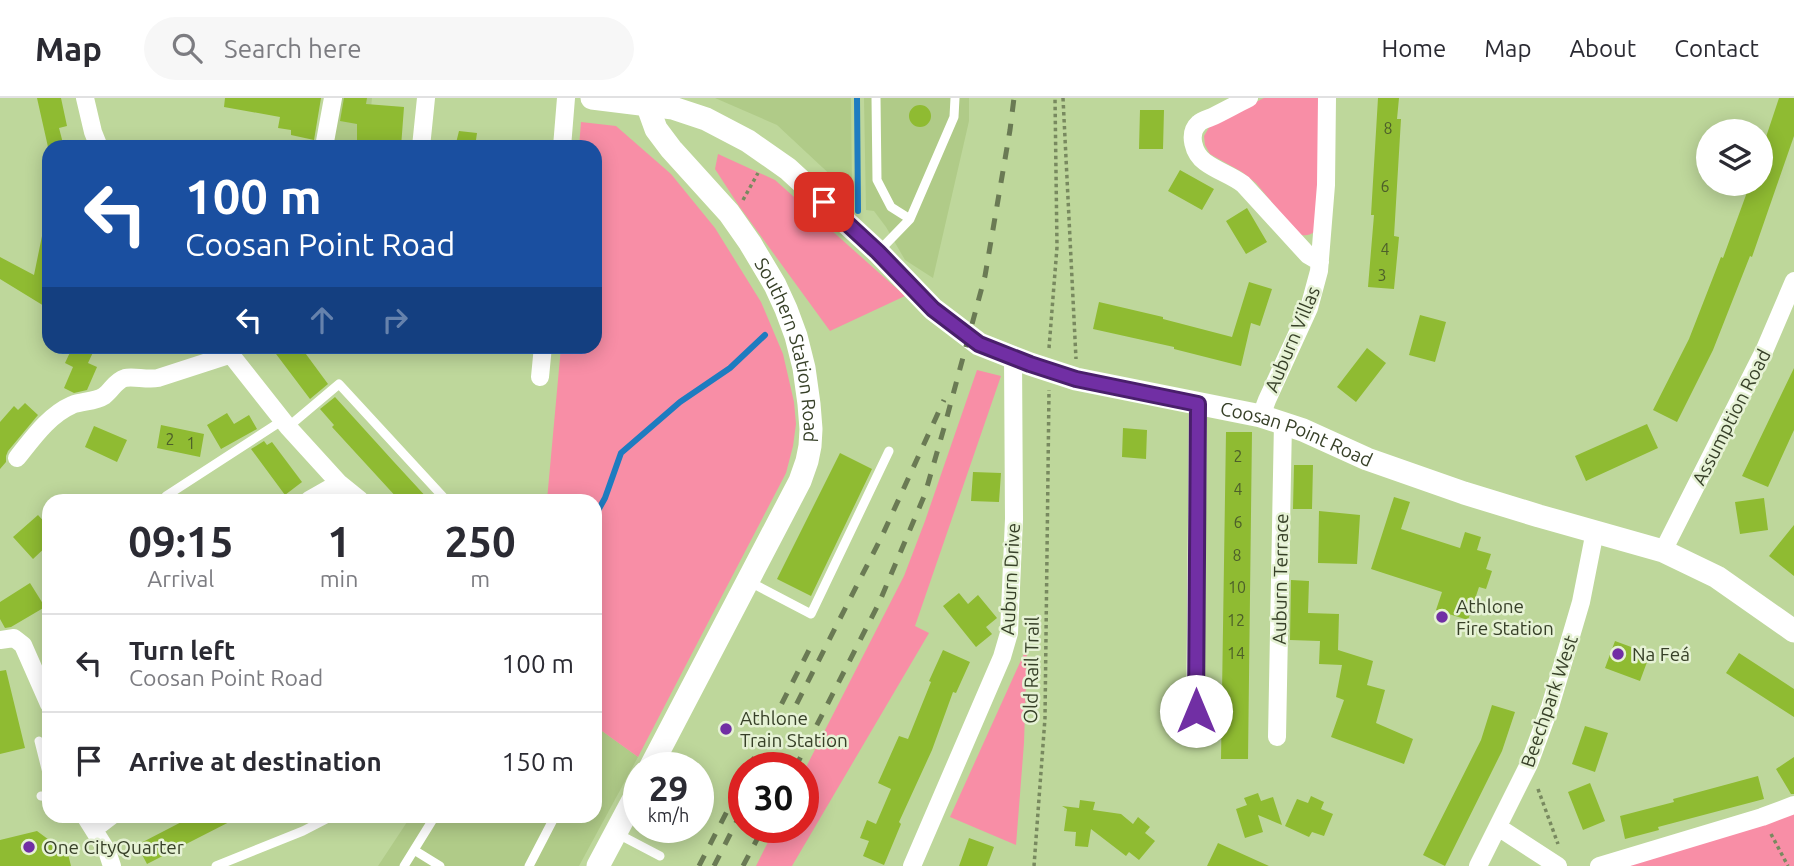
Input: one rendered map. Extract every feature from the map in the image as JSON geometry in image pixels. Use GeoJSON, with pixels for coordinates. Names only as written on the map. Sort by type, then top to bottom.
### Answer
{"type":"FeatureCollection","features":[{"type":"Feature","properties":{"kind":"street"},"geometry":{"type":"LineString","coordinates":[[85,98],[96,140]]}},
{"type":"Feature","properties":{"kind":"street"},"geometry":{"type":"LineString","coordinates":[[325,140],[333,98]]}},
{"type":"Feature","properties":{"kind":"street"},"geometry":{"type":"LineString","coordinates":[[422,140],[426,98]]}},
{"type":"Feature","properties":{"kind":"street"},"geometry":{"type":"LineString","coordinates":[[563,140],[566,98]]}},
{"type":"Feature","properties":{"kind":"street","name":"Coosan Point Road"},"geometry":{"type":"LineString","coordinates":[[592,98],[647,101],[673,108],[706,119],[748,141],[788,169],[878,252],[933,309],[976,342],[1076,379],[1272,419],[1367,459],[1477,497],[1663,551],[1717,577],[1794,631]]}},
{"type":"Feature","properties":{"kind":"street","name":"Auburn Villas"},"geometry":{"type":"LineString","coordinates":[[1249,98],[1200,122],[1193,138],[1198,156],[1210,166],[1243,184],[1308,255],[1320,262]]}},
{"type":"Feature","properties":{"kind":"street","name":"Auburn Villas"},"geometry":{"type":"LineString","coordinates":[[1272,419],[1267,400],[1309,308],[1320,262],[1326,185],[1327,98]]}},
{"type":"Feature","properties":{"kind":"street","name":"Southern Station Road"},"geometry":{"type":"LineString","coordinates":[[647,101],[656,129],[729,213],[775,285],[796,336],[804,368],[811,429],[807,461],[800,481],[658,752]]}},
{"type":"Feature","properties":{"kind":"street","name":"Assumption Road"},"geometry":{"type":"LineString","coordinates":[[1663,551],[1765,349],[1794,281]]}},
{"type":"Feature","properties":{"kind":"street"},"geometry":{"type":"LineString","coordinates":[[17,458],[38,432],[61,411],[104,396],[125,378],[158,378],[218,354]]}},
{"type":"Feature","properties":{"kind":"street"},"geometry":{"type":"LineString","coordinates":[[228,354],[339,483],[353,494]]}},
{"type":"Feature","properties":{"kind":"street"},"geometry":{"type":"LineString","coordinates":[[540,376],[542,354]]}},
{"type":"Feature","properties":{"kind":"street","name":"Auburn Drive"},"geometry":{"type":"LineString","coordinates":[[912,866],[1002,657],[1009,633],[1014,519],[1013,356]]}},
{"type":"Feature","properties":{"kind":"street"},"geometry":{"type":"LineString","coordinates":[[1195,737],[1198,404]]}},
{"type":"Feature","properties":{"kind":"street","name":"Auburn Terrace"},"geometry":{"type":"LineString","coordinates":[[1272,419],[1277,737]]}},
{"type":"Feature","properties":{"kind":"street"},"geometry":{"type":"LineString","coordinates":[[320,494],[339,483]]}},
{"type":"Feature","properties":{"kind":"street","name":"Beechpark West"},"geometry":{"type":"LineString","coordinates":[[1478,866],[1529,764],[1550,707],[1581,602],[1595,531]]}},
{"type":"Feature","properties":{"kind":"street"},"geometry":{"type":"LineString","coordinates":[[0,640],[14,638],[23,645],[42,688]]}},
{"type":"Feature","properties":{"kind":"street"},"geometry":{"type":"LineString","coordinates":[[1599,866],[1794,805]]}},
{"type":"Feature","properties":{"kind":"street"},"geometry":{"type":"LineString","coordinates":[[598,866],[623,820]]}},
{"type":"Feature","properties":{"kind":"street"},"geometry":{"type":"LineString","coordinates":[[91,823],[107,851],[112,866]]}},
{"type":"Feature","properties":{"kind":"street"},"geometry":{"type":"LineString","coordinates":[[1498,827],[1560,860]]}},
{"type":"Feature","properties":{"kind":"lane"},"geometry":{"type":"LineString","coordinates":[[876,98],[877,180],[891,207],[910,219]]}},
{"type":"Feature","properties":{"kind":"lane"},"geometry":{"type":"LineString","coordinates":[[878,252],[910,219],[954,117],[956,98]]}},
{"type":"Feature","properties":{"kind":"lane"},"geometry":{"type":"LineString","coordinates":[[169,494],[286,423],[339,384],[440,494]]}},
{"type":"Feature","properties":{"kind":"lane"},"geometry":{"type":"LineString","coordinates":[[747,581],[811,614],[889,451]]}},
{"type":"Feature","properties":{"kind":"lane"},"geometry":{"type":"LineString","coordinates":[[39,741],[42,753]]}},
{"type":"Feature","properties":{"kind":"lane"},"geometry":{"type":"LineString","coordinates":[[216,866],[318,823]]}},
{"type":"Feature","properties":{"kind":"lane"},"geometry":{"type":"LineString","coordinates":[[404,866],[431,823]]}},
{"type":"Feature","properties":{"kind":"lane"},"geometry":{"type":"LineString","coordinates":[[529,866],[551,823]]}},
{"type":"Feature","properties":{"kind":"lane"},"geometry":{"type":"LineString","coordinates":[[616,833],[660,856]]}},
{"type":"Feature","properties":{"kind":"lane"},"geometry":{"type":"LineString","coordinates":[[414,850],[440,866]]}},
{"type":"Feature","properties":{"kind":"path"},"geometry":{"type":"LineString","coordinates":[[1049,342],[1057,247],[1055,98]]}},
{"type":"Feature","properties":{"kind":"path"},"geometry":{"type":"LineString","coordinates":[[1063,98],[1076,379]]}},
{"type":"Feature","properties":{"kind":"path","name":"Old Rail Trail"},"geometry":{"type":"LineString","coordinates":[[1034,866],[1045,718],[1049,391]]}},
{"type":"Feature","properties":{"kind":"path"},"geometry":{"type":"LineString","coordinates":[[1529,764],[1560,860]]}},
{"type":"Feature","properties":{"kind":"path"},"geometry":{"type":"LineString","coordinates":[[1762,817],[1788,866]]}},
{"type":"Feature","properties":{"kind":"shaded area"},"geometry":{"type":"Polygon","coordinates":[[[337,98],[372,98],[368,140],[330,140],[337,98]]]}},
{"type":"Feature","properties":{"kind":"shaded area"},"geometry":{"type":"Polygon","coordinates":[[[715,98],[851,98],[852,195],[777,125],[715,98]]]}},
{"type":"Feature","properties":{"kind":"shaded area"},"geometry":{"type":"Polygon","coordinates":[[[864,98],[969,98],[969,121],[933,278],[905,260],[874,211],[866,210],[864,98]]]}},
{"type":"Feature","properties":{"kind":"shaded area"},"geometry":{"type":"Polygon","coordinates":[[[1264,98],[1319,98],[1314,232],[1308,235],[1298,234],[1256,183],[1210,154],[1205,145],[1204,136],[1211,124],[1264,98]]]}},
{"type":"Feature","properties":{"kind":"shaded area"},"geometry":{"type":"Polygon","coordinates":[[[581,122],[616,126],[671,174],[715,228],[761,302],[783,354],[796,424],[786,473],[641,752],[631,752],[602,731],[602,494],[548,494],[560,354],[602,354],[602,140],[580,140],[581,122]]]}},
{"type":"Feature","properties":{"kind":"shaded area"},"geometry":{"type":"Polygon","coordinates":[[[718,154],[775,180],[905,296],[830,331],[715,169],[718,154]]]}},
{"type":"Feature","properties":{"kind":"shaded area"},"geometry":{"type":"Polygon","coordinates":[[[977,370],[1001,376],[915,626],[929,633],[819,820],[819,752],[814,752],[904,576],[977,370]]]}},
{"type":"Feature","properties":{"kind":"shaded area"},"geometry":{"type":"Polygon","coordinates":[[[1027,647],[1024,743],[1016,845],[950,817],[1027,647]]]}},
{"type":"Feature","properties":{"kind":"shaded area"},"geometry":{"type":"Polygon","coordinates":[[[602,731],[631,752],[623,752],[623,785],[579,866],[378,866],[406,823],[602,823],[602,731]]]}},
{"type":"Feature","properties":{"kind":"shaded area"},"geometry":{"type":"Polygon","coordinates":[[[1794,814],[1794,866],[1625,866],[1794,814]]]}},
{"type":"Feature","properties":{"kind":"shaded area"},"geometry":{"type":"Polygon","coordinates":[[[768,843],[806,843],[792,866],[756,866],[768,843]]]}},
{"type":"Feature","properties":{"kind":"building"},"geometry":{"type":"Polygon","coordinates":[[[37,98],[61,98],[67,126],[59,128],[62,140],[46,140],[37,98]]]}},
{"type":"Feature","properties":{"kind":"building"},"geometry":{"type":"Polygon","coordinates":[[[225,98],[321,98],[314,140],[291,135],[291,130],[278,128],[280,117],[224,107],[225,98]]]}},
{"type":"Feature","properties":{"kind":"building"},"geometry":{"type":"Polygon","coordinates":[[[344,98],[367,98],[366,104],[404,107],[402,140],[357,140],[357,124],[340,121],[344,98]]]}},
{"type":"Feature","properties":{"kind":"building"},"geometry":{"type":"Polygon","coordinates":[[[1378,98],[1399,98],[1397,119],[1401,119],[1394,236],[1399,237],[1394,289],[1368,287],[1374,215],[1371,215],[1378,98]]]}},
{"type":"Feature","properties":{"kind":"building"},"geometry":{"type":"Polygon","coordinates":[[[1779,98],[1794,98],[1794,136],[1752,257],[1750,256],[1713,350],[1677,422],[1653,410],[1689,339],[1746,196],[1773,196],[1772,119],[1779,98]]]}},
{"type":"Feature","properties":{"kind":"building"},"geometry":{"type":"Polygon","coordinates":[[[916,105],[924,105],[931,112],[931,120],[924,127],[916,127],[909,120],[909,112],[916,105]]]}},
{"type":"Feature","properties":{"kind":"building"},"geometry":{"type":"Polygon","coordinates":[[[1140,110],[1164,110],[1163,149],[1139,149],[1140,110]]]}},
{"type":"Feature","properties":{"kind":"building"},"geometry":{"type":"Polygon","coordinates":[[[459,131],[477,133],[476,140],[457,140],[459,131]]]}},
{"type":"Feature","properties":{"kind":"building"},"geometry":{"type":"Polygon","coordinates":[[[1180,170],[1214,189],[1202,210],[1168,191],[1180,170]]]}},
{"type":"Feature","properties":{"kind":"building"},"geometry":{"type":"Polygon","coordinates":[[[1247,208],[1267,242],[1246,254],[1226,221],[1247,208]]]}},
{"type":"Feature","properties":{"kind":"building"},"geometry":{"type":"Polygon","coordinates":[[[42,236],[42,305],[0,279],[0,257],[34,275],[42,236]]]}},
{"type":"Feature","properties":{"kind":"building"},"geometry":{"type":"Polygon","coordinates":[[[1249,282],[1272,289],[1260,326],[1251,323],[1241,366],[1174,347],[1093,329],[1099,302],[1232,337],[1249,282]]]}},
{"type":"Feature","properties":{"kind":"building"},"geometry":{"type":"Polygon","coordinates":[[[1420,315],[1446,322],[1435,362],[1409,355],[1420,315]]]}},
{"type":"Feature","properties":{"kind":"building"},"geometry":{"type":"Polygon","coordinates":[[[1367,348],[1386,363],[1356,402],[1337,387],[1367,348]]]}},
{"type":"Feature","properties":{"kind":"building"},"geometry":{"type":"Polygon","coordinates":[[[69,354],[92,354],[88,363],[97,367],[87,390],[74,393],[64,388],[73,367],[65,363],[69,354]]]}},
{"type":"Feature","properties":{"kind":"building"},"geometry":{"type":"Polygon","coordinates":[[[276,354],[306,354],[328,384],[310,399],[276,354]]]}},
{"type":"Feature","properties":{"kind":"building"},"geometry":{"type":"Polygon","coordinates":[[[1794,368],[1794,430],[1768,487],[1742,476],[1794,368]]]}},
{"type":"Feature","properties":{"kind":"building"},"geometry":{"type":"Polygon","coordinates":[[[335,397],[424,494],[393,494],[332,427],[334,425],[320,409],[335,397]]]}},
{"type":"Feature","properties":{"kind":"building"},"geometry":{"type":"Polygon","coordinates":[[[25,403],[38,415],[8,451],[6,462],[0,469],[0,422],[14,406],[18,410],[25,403]]]}},
{"type":"Feature","properties":{"kind":"building"},"geometry":{"type":"Polygon","coordinates":[[[227,413],[234,424],[249,415],[257,429],[221,449],[207,425],[227,413]]]}},
{"type":"Feature","properties":{"kind":"building"},"geometry":{"type":"Polygon","coordinates":[[[1647,424],[1658,448],[1586,481],[1575,456],[1647,424]]]}},
{"type":"Feature","properties":{"kind":"building"},"geometry":{"type":"Polygon","coordinates":[[[161,425],[204,434],[200,457],[157,448],[161,425]]]}},
{"type":"Feature","properties":{"kind":"building"},"geometry":{"type":"Polygon","coordinates":[[[94,426],[127,440],[117,462],[85,447],[94,426]]]}},
{"type":"Feature","properties":{"kind":"building"},"geometry":{"type":"Polygon","coordinates":[[[1123,428],[1147,430],[1146,459],[1122,457],[1123,428]]]}},
{"type":"Feature","properties":{"kind":"building"},"geometry":{"type":"Polygon","coordinates":[[[1226,432],[1252,432],[1248,759],[1221,759],[1226,432]]]}},
{"type":"Feature","properties":{"kind":"building"},"geometry":{"type":"Polygon","coordinates":[[[264,441],[267,445],[272,442],[302,482],[284,494],[251,449],[264,441]]]}},
{"type":"Feature","properties":{"kind":"building"},"geometry":{"type":"Polygon","coordinates":[[[840,453],[872,469],[811,596],[777,579],[840,453]]]}},
{"type":"Feature","properties":{"kind":"building"},"geometry":{"type":"Polygon","coordinates":[[[1294,465],[1313,465],[1312,509],[1293,509],[1294,465]]]}},
{"type":"Feature","properties":{"kind":"building"},"geometry":{"type":"Polygon","coordinates":[[[973,472],[1001,473],[999,502],[971,501],[973,472]]]}},
{"type":"Feature","properties":{"kind":"building"},"geometry":{"type":"Polygon","coordinates":[[[1394,497],[1410,502],[1401,529],[1460,548],[1465,532],[1481,537],[1477,550],[1491,554],[1486,569],[1492,571],[1486,589],[1479,587],[1468,620],[1436,610],[1442,592],[1371,569],[1394,497]]]}},
{"type":"Feature","properties":{"kind":"building"},"geometry":{"type":"Polygon","coordinates":[[[1764,498],[1768,530],[1740,534],[1735,502],[1764,498]]]}},
{"type":"Feature","properties":{"kind":"building"},"geometry":{"type":"Polygon","coordinates":[[[1319,511],[1360,515],[1357,564],[1318,563],[1319,511]]]}},
{"type":"Feature","properties":{"kind":"building"},"geometry":{"type":"Polygon","coordinates":[[[38,515],[42,519],[42,551],[33,559],[13,537],[38,515]]]}},
{"type":"Feature","properties":{"kind":"building"},"geometry":{"type":"Polygon","coordinates":[[[1794,525],[1794,576],[1769,556],[1794,525]]]}},
{"type":"Feature","properties":{"kind":"building"},"geometry":{"type":"Polygon","coordinates":[[[1291,580],[1309,581],[1308,613],[1339,614],[1338,650],[1373,661],[1367,685],[1385,690],[1376,723],[1413,739],[1404,764],[1331,737],[1344,700],[1336,697],[1342,665],[1319,664],[1320,641],[1290,640],[1291,580]]]}},
{"type":"Feature","properties":{"kind":"building"},"geometry":{"type":"Polygon","coordinates":[[[30,583],[42,602],[42,609],[5,628],[0,619],[0,602],[30,583]]]}},
{"type":"Feature","properties":{"kind":"building"},"geometry":{"type":"Polygon","coordinates":[[[959,593],[968,604],[978,595],[997,618],[986,627],[992,634],[976,647],[943,606],[959,593]]]}},
{"type":"Feature","properties":{"kind":"building"},"geometry":{"type":"Polygon","coordinates":[[[1615,641],[1650,654],[1640,681],[1605,668],[1615,641]]]}},
{"type":"Feature","properties":{"kind":"building"},"geometry":{"type":"Polygon","coordinates":[[[943,650],[970,662],[956,693],[953,692],[884,865],[863,856],[869,841],[860,838],[867,820],[876,824],[891,789],[878,783],[899,736],[908,739],[943,650]]]}},
{"type":"Feature","properties":{"kind":"building"},"geometry":{"type":"Polygon","coordinates":[[[1739,653],[1794,689],[1794,717],[1726,673],[1739,653]]]}},
{"type":"Feature","properties":{"kind":"building"},"geometry":{"type":"Polygon","coordinates":[[[6,670],[25,748],[0,754],[0,671],[6,670]]]}},
{"type":"Feature","properties":{"kind":"building"},"geometry":{"type":"Polygon","coordinates":[[[1492,705],[1515,712],[1502,751],[1445,866],[1423,855],[1481,740],[1492,705]]]}},
{"type":"Feature","properties":{"kind":"building"},"geometry":{"type":"Polygon","coordinates":[[[1585,726],[1608,733],[1595,772],[1572,764],[1585,726]]]}},
{"type":"Feature","properties":{"kind":"building"},"geometry":{"type":"Polygon","coordinates":[[[1794,757],[1794,794],[1791,794],[1776,769],[1794,757]]]}},
{"type":"Feature","properties":{"kind":"building"},"geometry":{"type":"Polygon","coordinates":[[[1758,776],[1764,799],[1658,827],[1659,830],[1625,839],[1620,816],[1758,776]]]}},
{"type":"Feature","properties":{"kind":"building"},"geometry":{"type":"Polygon","coordinates":[[[1590,783],[1605,821],[1583,830],[1568,792],[1590,783]]]}},
{"type":"Feature","properties":{"kind":"building"},"geometry":{"type":"Polygon","coordinates":[[[1258,793],[1261,801],[1273,797],[1282,825],[1258,815],[1263,832],[1245,838],[1236,809],[1247,805],[1244,798],[1258,793]]]}},
{"type":"Feature","properties":{"kind":"building"},"geometry":{"type":"Polygon","coordinates":[[[1311,796],[1324,802],[1321,809],[1333,814],[1324,836],[1312,832],[1309,837],[1285,826],[1297,799],[1308,803],[1311,796]]]}},
{"type":"Feature","properties":{"kind":"building"},"geometry":{"type":"Polygon","coordinates":[[[1080,800],[1095,802],[1093,810],[1121,814],[1133,824],[1138,817],[1150,827],[1145,833],[1155,841],[1139,860],[1129,852],[1126,856],[1091,829],[1088,847],[1075,846],[1076,832],[1064,831],[1067,809],[1062,806],[1079,808],[1080,800]]]}},
{"type":"Feature","properties":{"kind":"building"},"geometry":{"type":"Polygon","coordinates":[[[179,823],[227,823],[147,864],[137,845],[179,823]]]}},
{"type":"Feature","properties":{"kind":"building","name":"One CityQuarter"},"geometry":{"type":"Polygon","coordinates":[[[37,831],[68,854],[71,866],[0,866],[0,840],[37,831]]]}},
{"type":"Feature","properties":{"kind":"building"},"geometry":{"type":"Polygon","coordinates":[[[969,838],[994,847],[987,866],[959,866],[969,838]]]}},
{"type":"Feature","properties":{"kind":"building"},"geometry":{"type":"Polygon","coordinates":[[[1218,843],[1269,866],[1207,866],[1218,843]]]}},
{"type":"Feature","properties":{"kind":"waterway"},"geometry":{"type":"LineString","coordinates":[[857,98],[858,211]]}},
{"type":"Feature","properties":{"kind":"waterway"},"geometry":{"type":"LineString","coordinates":[[602,503],[621,453],[680,402],[730,368],[765,335]]}},
{"type":"Feature","properties":{"kind":"railway"},"geometry":{"type":"LineString","coordinates":[[803,752],[879,603],[925,494],[985,276],[1014,98]]}},
{"type":"Feature","properties":{"kind":"railway"},"geometry":{"type":"LineString","coordinates":[[772,752],[882,536],[944,400]]}},
{"type":"Feature","properties":{"kind":"railway"},"geometry":{"type":"LineString","coordinates":[[757,752],[810,648]]}},
{"type":"Feature","properties":{"kind":"railway"},"geometry":{"type":"LineString","coordinates":[[699,866],[728,809]]}},
{"type":"Feature","properties":{"kind":"railway"},"geometry":{"type":"LineString","coordinates":[[714,866],[728,838]]}},
{"type":"Feature","properties":{"kind":"railway"},"geometry":{"type":"LineString","coordinates":[[743,866],[755,843]]}},
{"type":"Feature","properties":{"kind":"place","name":"Athlone Fire Station"},"geometry":{"type":"Point","coordinates":[1442,617]}},
{"type":"Feature","properties":{"kind":"place","name":"Na Feá"},"geometry":{"type":"Point","coordinates":[1618,654]}},
{"type":"Feature","properties":{"kind":"place","name":"Athlone Train Station"},"geometry":{"type":"Point","coordinates":[726,729]}},
{"type":"Feature","properties":{"kind":"place","name":"One CityQuarter"},"geometry":{"type":"Point","coordinates":[29,847]}},
{"type":"Feature","properties":{"kind":"route"},"geometry":{"type":"LineString","coordinates":[[824,202],[878,252],[933,309],[979,344],[1076,379],[1198,404],[1196,711]]}}]}
